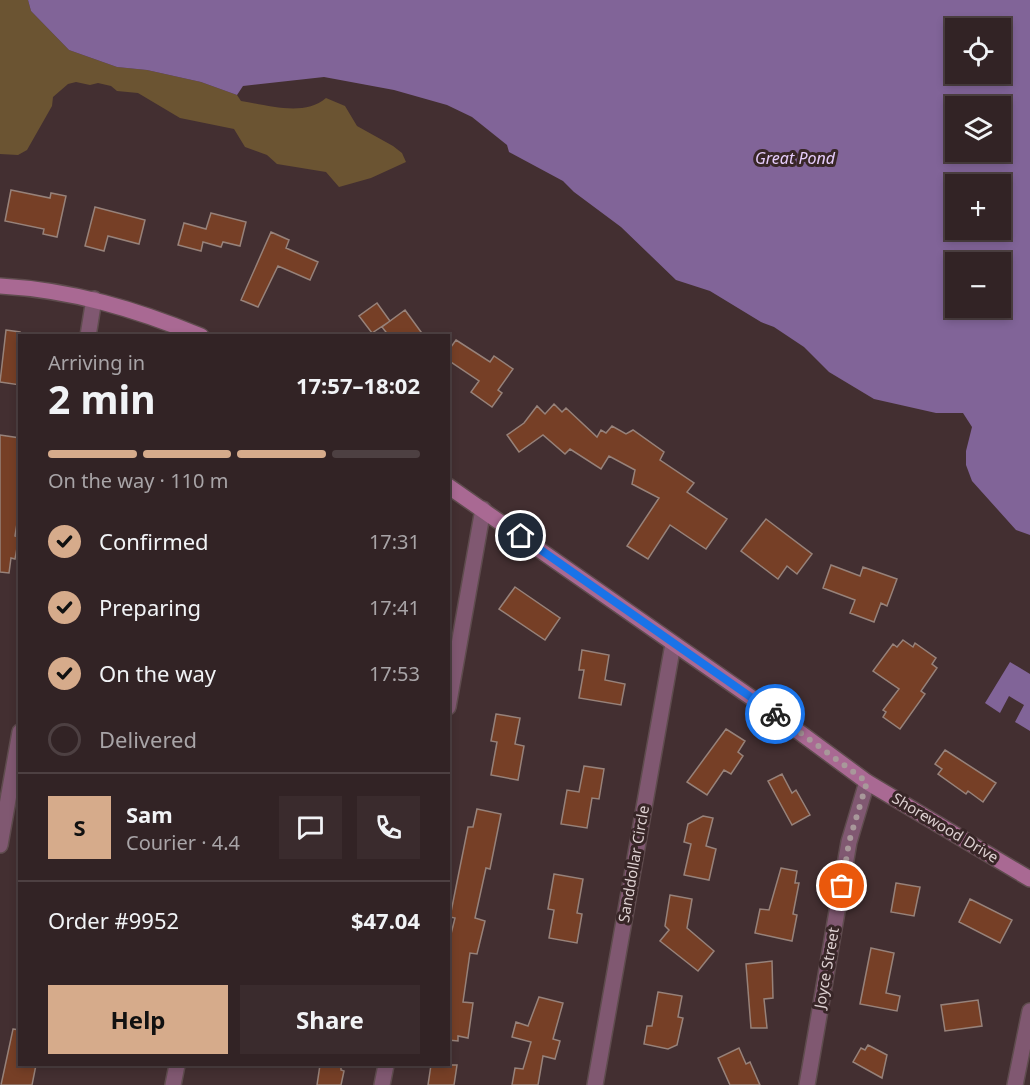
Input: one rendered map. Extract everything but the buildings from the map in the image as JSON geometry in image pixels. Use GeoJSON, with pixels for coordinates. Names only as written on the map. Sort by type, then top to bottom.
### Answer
{"type":"FeatureCollection","features":[{"type":"Feature","properties":{"kind":"street"},"geometry":{"type":"LineString","coordinates":[[0,286],[66,292],[94,299],[195,334]]}},
{"type":"Feature","properties":{"kind":"street"},"geometry":{"type":"LineString","coordinates":[[88,334],[94,299]]}},
{"type":"Feature","properties":{"kind":"street","name":"Shorewood Drive"},"geometry":{"type":"LineString","coordinates":[[450,487],[483,508],[867,782],[1030,879]]}},
{"type":"Feature","properties":{"kind":"street"},"geometry":{"type":"LineString","coordinates":[[450,696],[483,508]]}},
{"type":"Feature","properties":{"kind":"street","name":"Sanddollar Circle"},"geometry":{"type":"LineString","coordinates":[[595,1085],[673,644]]}},
{"type":"Feature","properties":{"kind":"street"},"geometry":{"type":"LineString","coordinates":[[0,845],[18,743]]}},
{"type":"Feature","properties":{"kind":"street","name":"Joyce Street"},"geometry":{"type":"LineString","coordinates":[[807,1085],[849,842],[867,782]]}},
{"type":"Feature","properties":{"kind":"street"},"geometry":{"type":"LineString","coordinates":[[1015,1085],[1030,1011]]}},
{"type":"Feature","properties":{"kind":"street"},"geometry":{"type":"LineString","coordinates":[[173,1085],[177,1066]]}},
{"type":"Feature","properties":{"kind":"street"},"geometry":{"type":"LineString","coordinates":[[382,1085],[386,1066]]}},
{"type":"Feature","properties":{"kind":"shaded area"},"geometry":{"type":"Polygon","coordinates":[[[0,0],[28,0],[31,11],[69,50],[117,67],[147,70],[201,82],[237,95],[241,101],[274,107],[307,107],[326,98],[345,106],[357,126],[393,146],[402,153],[406,162],[371,178],[339,187],[326,172],[277,164],[267,155],[245,147],[234,129],[180,118],[138,93],[117,91],[111,86],[98,83],[90,85],[76,82],[68,84],[53,97],[52,106],[27,150],[18,155],[0,154],[0,0]]]}},
{"type":"Feature","properties":{"kind":"water","name":"Great Pond"},"geometry":{"type":"Polygon","coordinates":[[[28,0],[1030,0],[1030,535],[1016,530],[972,481],[966,465],[966,451],[972,427],[963,413],[936,413],[874,399],[829,372],[804,347],[774,327],[761,322],[710,291],[676,280],[621,227],[563,181],[509,152],[507,145],[472,117],[447,105],[394,90],[324,77],[243,86],[237,95],[201,82],[147,70],[117,67],[69,50],[31,11],[28,0]]]}},
{"type":"Feature","properties":{"kind":"water"},"geometry":{"type":"Polygon","coordinates":[[[1010,662],[1030,674],[1030,731],[1015,722],[1024,705],[1009,696],[1000,713],[985,703],[1010,662]]]}},
{"type":"Feature","properties":{"kind":"way so far"},"geometry":{"type":"LineString","coordinates":[[775,714],[867,782],[849,842],[842,886]]}},
{"type":"Feature","properties":{"kind":"route"},"geometry":{"type":"LineString","coordinates":[[521,536],[775,714]]}}]}
